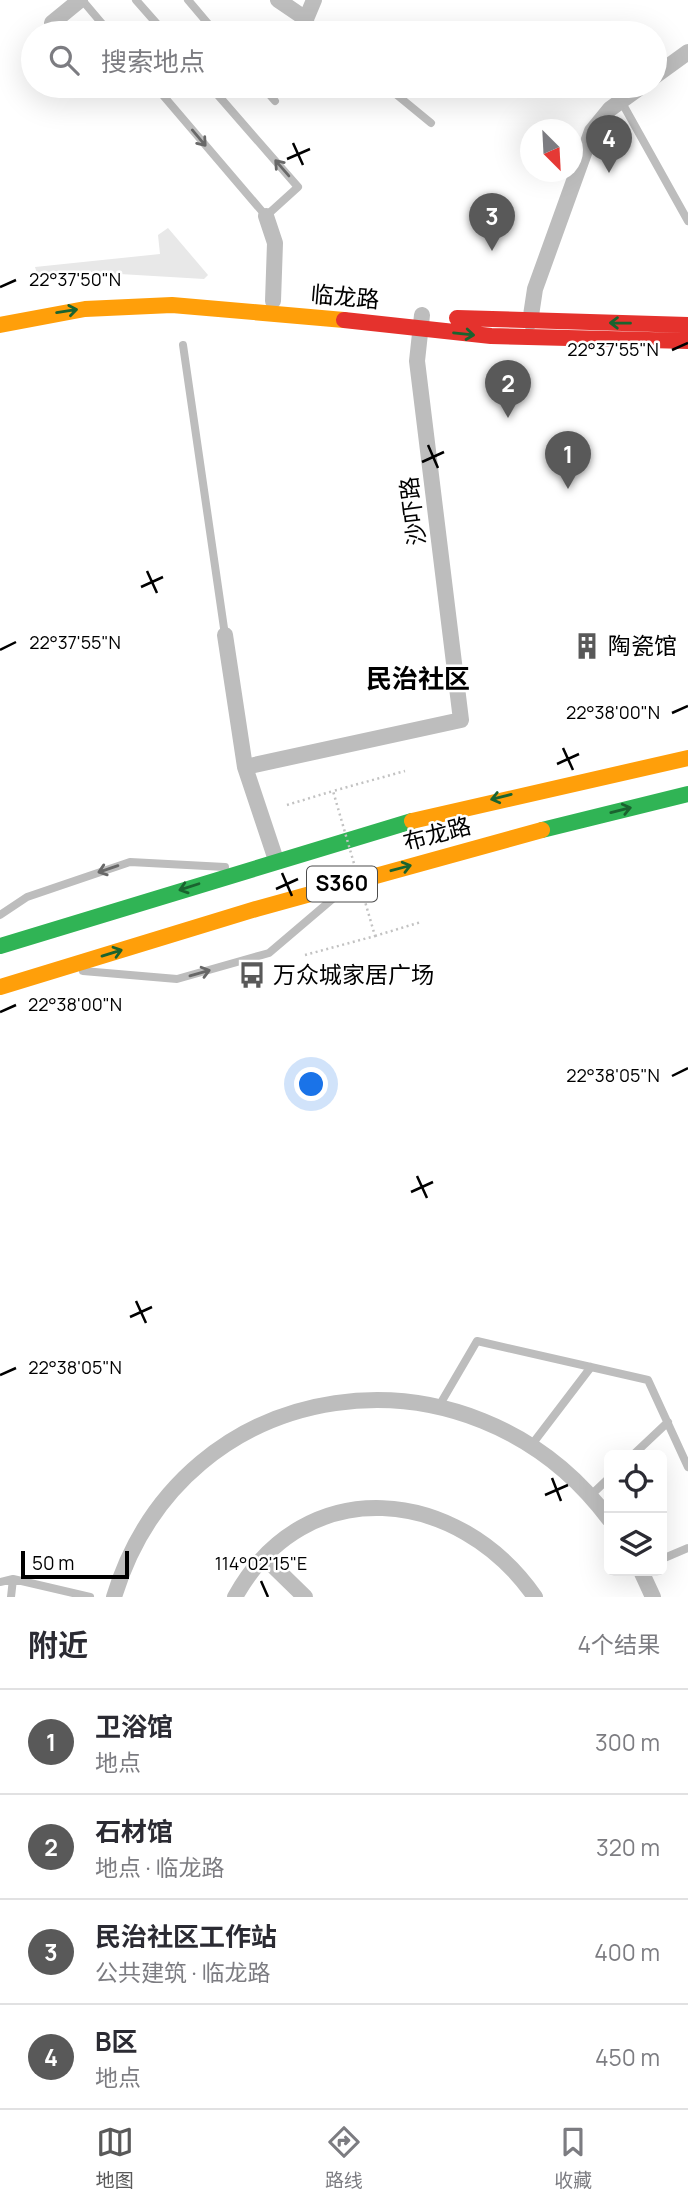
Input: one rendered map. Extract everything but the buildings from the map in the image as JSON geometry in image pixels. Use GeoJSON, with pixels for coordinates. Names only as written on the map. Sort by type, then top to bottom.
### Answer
{"type":"FeatureCollection","features":[{"type":"Feature","properties":{"kind":"main road","name":"临龙路"},"geometry":{"type":"LineString","coordinates":[[58,297],[124,290],[273,300],[422,321],[491,337],[688,341]]}},
{"type":"Feature","properties":{"kind":"main road"},"geometry":{"type":"LineString","coordinates":[[0,310],[25,303]]}},
{"type":"Feature","properties":{"kind":"main road","name":"临龙路"},"geometry":{"type":"LineString","coordinates":[[0,325],[85,309],[137,304],[422,321],[688,325]]}},
{"type":"Feature","properties":{"kind":"main road","name":"布龙路"},"geometry":{"type":"LineString","coordinates":[[0,946],[249,868],[494,799],[688,758]]}},
{"type":"Feature","properties":{"kind":"main road","name":"布龙路"},"geometry":{"type":"LineString","coordinates":[[0,987],[354,881],[543,829],[688,794]]}},
{"type":"Feature","properties":{"kind":"street"},"geometry":{"type":"LineString","coordinates":[[55,21],[81,0]]}},
{"type":"Feature","properties":{"kind":"street"},"geometry":{"type":"LineString","coordinates":[[278,0],[306,19],[314,0]]}},
{"type":"Feature","properties":{"kind":"street"},"geometry":{"type":"LineString","coordinates":[[667,67],[688,52]]}},
{"type":"Feature","properties":{"kind":"street"},"geometry":{"type":"LineString","coordinates":[[530,322],[535,289],[592,131],[604,115],[625,98]]}},
{"type":"Feature","properties":{"kind":"street"},"geometry":{"type":"LineString","coordinates":[[266,216],[275,243],[273,300]]}},
{"type":"Feature","properties":{"kind":"street","name":"沙吓路"},"geometry":{"type":"LineString","coordinates":[[245,768],[461,720],[417,361],[422,321]]}},
{"type":"Feature","properties":{"kind":"street"},"geometry":{"type":"LineString","coordinates":[[225,635],[245,768],[276,860]]}},
{"type":"Feature","properties":{"kind":"street"},"geometry":{"type":"LineString","coordinates":[[114,1597],[133,1548],[165,1499],[198,1465],[236,1437],[300,1409],[346,1400],[393,1399],[439,1406],[496,1426],[530,1447],[590,1496],[604,1513]]}},
{"type":"Feature","properties":{"kind":"street"},"geometry":{"type":"LineString","coordinates":[[235,1597],[264,1557],[309,1525],[343,1513],[379,1508],[416,1511],[452,1523],[484,1542],[513,1568],[535,1597]]}},
{"type":"Feature","properties":{"kind":"street"},"geometry":{"type":"LineString","coordinates":[[264,1557],[305,1597]]}},
{"type":"Feature","properties":{"kind":"street"},"geometry":{"type":"LineString","coordinates":[[643,1576],[653,1597]]}},
{"type":"Feature","properties":{"kind":"lane"},"geometry":{"type":"LineString","coordinates":[[81,0],[99,21]]}},
{"type":"Feature","properties":{"kind":"lane"},"geometry":{"type":"LineString","coordinates":[[136,0],[154,21]]}},
{"type":"Feature","properties":{"kind":"lane"},"geometry":{"type":"LineString","coordinates":[[188,0],[206,21]]}},
{"type":"Feature","properties":{"kind":"lane"},"geometry":{"type":"LineString","coordinates":[[165,98],[266,216],[298,187],[220,98]]}},
{"type":"Feature","properties":{"kind":"lane"},"geometry":{"type":"LineString","coordinates":[[401,98],[431,123]]}},
{"type":"Feature","properties":{"kind":"lane"},"geometry":{"type":"LineString","coordinates":[[621,101],[688,221]]}},
{"type":"Feature","properties":{"kind":"lane"},"geometry":{"type":"LineString","coordinates":[[183,345],[225,635]]}},
{"type":"Feature","properties":{"kind":"lane"},"geometry":{"type":"LineString","coordinates":[[0,915],[27,897],[130,862],[249,868]]}},
{"type":"Feature","properties":{"kind":"lane"},"geometry":{"type":"LineString","coordinates":[[60,969],[177,979],[269,953],[354,881]]}},
{"type":"Feature","properties":{"kind":"lane"},"geometry":{"type":"LineString","coordinates":[[439,1406],[477,1341],[591,1367],[648,1381],[688,1467]]}},
{"type":"Feature","properties":{"kind":"lane"},"geometry":{"type":"LineString","coordinates":[[530,1447],[591,1367]]}},
{"type":"Feature","properties":{"kind":"lane"},"geometry":{"type":"LineString","coordinates":[[638,1450],[668,1423]]}},
{"type":"Feature","properties":{"kind":"lane"},"geometry":{"type":"LineString","coordinates":[[590,1496],[604,1483]]}},
{"type":"Feature","properties":{"kind":"lane"},"geometry":{"type":"LineString","coordinates":[[667,1557],[688,1548]]}},
{"type":"Feature","properties":{"kind":"lane"},"geometry":{"type":"LineString","coordinates":[[11,1597],[13,1579]]}},
{"type":"Feature","properties":{"kind":"lane"},"geometry":{"type":"LineString","coordinates":[[0,1582],[13,1579],[90,1597]]}},
{"type":"Feature","properties":{"kind":"path"},"geometry":{"type":"LineString","coordinates":[[287,805],[405,771]]}},
{"type":"Feature","properties":{"kind":"path"},"geometry":{"type":"LineString","coordinates":[[333,791],[375,936]]}},
{"type":"Feature","properties":{"kind":"path"},"geometry":{"type":"LineString","coordinates":[[306,955],[421,922]]}},
{"type":"Feature","properties":{"kind":"shaded area"},"geometry":{"type":"Polygon","coordinates":[[[168,228],[208,275],[204,279],[103,273],[39,280],[35,267],[160,254],[158,235],[168,228]]]}},
{"type":"Feature","properties":{"kind":"traffic: fast"},"geometry":{"type":"LineString","coordinates":[[542,830],[688,794]]}},
{"type":"Feature","properties":{"kind":"traffic: fast"},"geometry":{"type":"LineString","coordinates":[[0,946],[412,821]]}},
{"type":"Feature","properties":{"kind":"traffic: slow"},"geometry":{"type":"LineString","coordinates":[[0,325],[85,309],[172,305],[344,320]]}},
{"type":"Feature","properties":{"kind":"traffic: slow"},"geometry":{"type":"LineString","coordinates":[[412,821],[688,758]]}},
{"type":"Feature","properties":{"kind":"traffic: slow"},"geometry":{"type":"LineString","coordinates":[[0,987],[256,909],[542,830]]}},
{"type":"Feature","properties":{"kind":"traffic: jam"},"geometry":{"type":"LineString","coordinates":[[457,318],[688,325]]}},
{"type":"Feature","properties":{"kind":"traffic: jam"},"geometry":{"type":"LineString","coordinates":[[344,320],[491,336],[688,341]]}},
{"type":"Feature","properties":{"kind":"place","name":"B区"},"geometry":{"type":"Point","coordinates":[609,173]}},
{"type":"Feature","properties":{"kind":"place","name":"民治社区工作站"},"geometry":{"type":"Point","coordinates":[492,251]}},
{"type":"Feature","properties":{"kind":"place","name":"石材馆"},"geometry":{"type":"Point","coordinates":[508,418]}},
{"type":"Feature","properties":{"kind":"place","name":"卫浴馆"},"geometry":{"type":"Point","coordinates":[568,489]}},
{"type":"Feature","properties":{"kind":"place","name":"陶瓷馆"},"geometry":{"type":"Point","coordinates":[587,646]}},
{"type":"Feature","properties":{"kind":"place","name":"万众城家居广场"},"geometry":{"type":"Point","coordinates":[252,975]}},
{"type":"Feature","properties":{"kind":"district","name":"民治社区"},"geometry":{"type":"Point","coordinates":[418,679]}}]}
